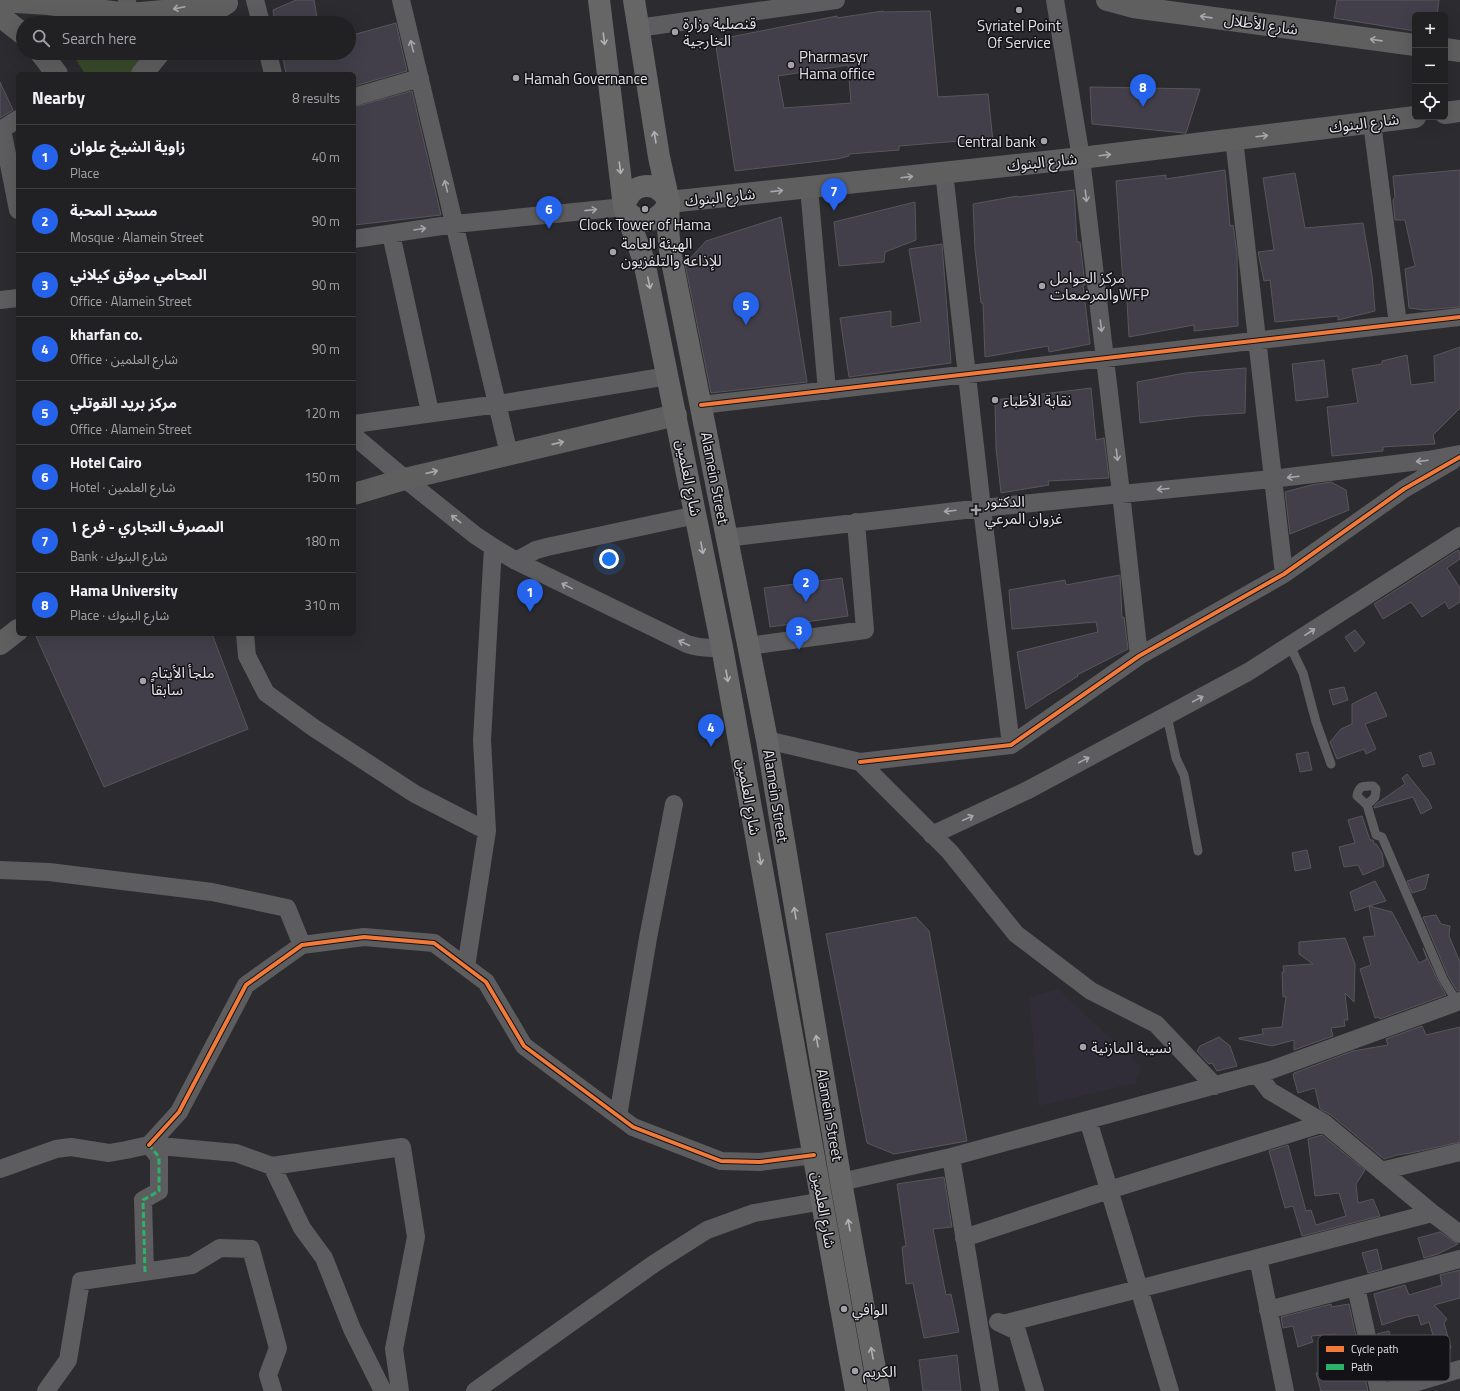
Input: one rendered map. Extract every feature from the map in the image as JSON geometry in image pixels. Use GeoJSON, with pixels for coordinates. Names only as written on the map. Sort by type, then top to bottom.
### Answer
{"type":"FeatureCollection","features":[{"type":"Feature","properties":{"kind":"main road"},"geometry":{"type":"LineString","coordinates":[[0,1],[46,2],[174,10],[217,0]]}},
{"type":"Feature","properties":{"kind":"main road"},"geometry":{"type":"LineString","coordinates":[[207,16],[231,0]]}},
{"type":"Feature","properties":{"kind":"main road","name":"شارع العلمين"},"geometry":{"type":"LineString","coordinates":[[599,0],[624,206],[644,261],[722,647],[823,1201],[856,1391]]}},
{"type":"Feature","properties":{"kind":"main road","name":"Alamein Street"},"geometry":{"type":"LineString","coordinates":[[634,0],[659,157],[669,202],[668,228],[670,251],[767,740],[841,1182],[879,1391]]}},
{"type":"Feature","properties":{"kind":"main road","name":"شارع الأطلال"},"geometry":{"type":"LineString","coordinates":[[1107,0],[1133,7],[1412,45]]}},
{"type":"Feature","properties":{"kind":"main road"},"geometry":{"type":"LineString","coordinates":[[0,16],[16,29]]}},
{"type":"Feature","properties":{"kind":"main road"},"geometry":{"type":"LineString","coordinates":[[1448,49],[1460,51]]}},
{"type":"Feature","properties":{"kind":"main road"},"geometry":{"type":"LineString","coordinates":[[46,60],[55,72]]}},
{"type":"Feature","properties":{"kind":"main road"},"geometry":{"type":"LineString","coordinates":[[144,72],[153,60]]}},
{"type":"Feature","properties":{"kind":"main road"},"geometry":{"type":"LineString","coordinates":[[1448,113],[1460,111]]}},
{"type":"Feature","properties":{"kind":"main road","name":"شارع البنوك"},"geometry":{"type":"LineString","coordinates":[[669,202],[1081,158],[1412,117]]}},
{"type":"Feature","properties":{"kind":"main road"},"geometry":{"type":"LineString","coordinates":[[624,206],[628,213],[634,217],[640,220],[648,220],[661,215],[669,202]]}},
{"type":"Feature","properties":{"kind":"main road"},"geometry":{"type":"LineString","coordinates":[[356,493],[405,479],[676,415]]}},
{"type":"Feature","properties":{"kind":"main road"},"geometry":{"type":"LineString","coordinates":[[0,644],[16,632]]}},
{"type":"Feature","properties":{"kind":"street"},"geometry":{"type":"LineString","coordinates":[[255,0],[259,16]]}},
{"type":"Feature","properties":{"kind":"street"},"geometry":{"type":"LineString","coordinates":[[401,0],[509,454]]}},
{"type":"Feature","properties":{"kind":"street"},"geometry":{"type":"LineString","coordinates":[[638,28],[836,0]]}},
{"type":"Feature","properties":{"kind":"street"},"geometry":{"type":"LineString","coordinates":[[1055,0],[1081,158],[1139,656]]}},
{"type":"Feature","properties":{"kind":"street"},"geometry":{"type":"LineString","coordinates":[[270,60],[273,72]]}},
{"type":"Feature","properties":{"kind":"street"},"geometry":{"type":"LineString","coordinates":[[356,96],[420,78]]}},
{"type":"Feature","properties":{"kind":"street"},"geometry":{"type":"LineString","coordinates":[[16,120],[1,130],[16,201]]}},
{"type":"Feature","properties":{"kind":"street"},"geometry":{"type":"LineString","coordinates":[[1372,123],[1398,324]]}},
{"type":"Feature","properties":{"kind":"street"},"geometry":{"type":"LineString","coordinates":[[1234,139],[1284,574]]}},
{"type":"Feature","properties":{"kind":"street"},"geometry":{"type":"LineString","coordinates":[[944,172],[982,508],[1011,745]]}},
{"type":"Feature","properties":{"kind":"street"},"geometry":{"type":"LineString","coordinates":[[809,188],[827,391]]}},
{"type":"Feature","properties":{"kind":"street"},"geometry":{"type":"LineString","coordinates":[[356,239],[455,224],[624,206]]}},
{"type":"Feature","properties":{"kind":"street"},"geometry":{"type":"LineString","coordinates":[[390,234],[430,412]]}},
{"type":"Feature","properties":{"kind":"street"},"geometry":{"type":"LineString","coordinates":[[0,300],[16,298]]}},
{"type":"Feature","properties":{"kind":"street"},"geometry":{"type":"LineString","coordinates":[[701,405],[1460,317]]}},
{"type":"Feature","properties":{"kind":"street"},"geometry":{"type":"LineString","coordinates":[[356,424],[430,412],[498,404],[668,376]]}},
{"type":"Feature","properties":{"kind":"street"},"geometry":{"type":"LineString","coordinates":[[356,438],[475,535],[516,561],[687,644],[697,648],[710,649],[722,647]]}},
{"type":"Feature","properties":{"kind":"street"},"geometry":{"type":"LineString","coordinates":[[726,538],[982,508],[1272,479],[1428,460],[1460,454]]}},
{"type":"Feature","properties":{"kind":"street"},"geometry":{"type":"LineString","coordinates":[[767,740],[860,762],[1011,745],[1139,656],[1284,574],[1404,488],[1460,457]]}},
{"type":"Feature","properties":{"kind":"street"},"geometry":{"type":"LineString","coordinates":[[516,561],[547,546],[696,516]]}},
{"type":"Feature","properties":{"kind":"street"},"geometry":{"type":"LineString","coordinates":[[748,646],[865,630],[856,522]]}},
{"type":"Feature","properties":{"kind":"street"},"geometry":{"type":"LineString","coordinates":[[932,835],[1028,790],[1248,672],[1460,536]]}},
{"type":"Feature","properties":{"kind":"street"},"geometry":{"type":"LineString","coordinates":[[466,967],[488,831],[482,740],[493,546]]}},
{"type":"Feature","properties":{"kind":"street"},"geometry":{"type":"LineString","coordinates":[[245,636],[247,656],[266,693],[314,728],[415,794],[488,831]]}},
{"type":"Feature","properties":{"kind":"street"},"geometry":{"type":"LineString","coordinates":[[860,762],[950,852],[1016,934],[1091,991],[1156,1024],[1215,1086]]}},
{"type":"Feature","properties":{"kind":"street"},"geometry":{"type":"LineString","coordinates":[[618,1116],[648,938],[674,804]]}},
{"type":"Feature","properties":{"kind":"street"},"geometry":{"type":"LineString","coordinates":[[0,870],[49,872],[212,892],[287,908],[302,945]]}},
{"type":"Feature","properties":{"kind":"street"},"geometry":{"type":"LineString","coordinates":[[149,1145],[179,1112],[246,985],[302,945],[364,937],[434,943],[486,982],[524,1046],[634,1127],[721,1161],[760,1162],[814,1155]]}},
{"type":"Feature","properties":{"kind":"street"},"geometry":{"type":"LineString","coordinates":[[841,1182],[951,1157],[1271,1070],[1458,1001]]}},
{"type":"Feature","properties":{"kind":"street"},"geometry":{"type":"LineString","coordinates":[[1257,1074],[1270,1091],[1324,1123],[1432,1213],[1460,1234]]}},
{"type":"Feature","properties":{"kind":"street"},"geometry":{"type":"LineString","coordinates":[[1088,1120],[1170,1391]]}},
{"type":"Feature","properties":{"kind":"street"},"geometry":{"type":"LineString","coordinates":[[964,1238],[1109,1190],[1324,1123]]}},
{"type":"Feature","properties":{"kind":"street"},"geometry":{"type":"LineString","coordinates":[[145,1272],[143,1200],[159,1191],[159,1157],[149,1145]]}},
{"type":"Feature","properties":{"kind":"street"},"geometry":{"type":"LineString","coordinates":[[0,1168],[56,1149],[71,1147],[109,1153],[149,1145],[236,1153],[272,1166],[402,1147],[416,1238],[394,1349],[400,1391]]}},
{"type":"Feature","properties":{"kind":"street"},"geometry":{"type":"LineString","coordinates":[[1381,1171],[1460,1152]]}},
{"type":"Feature","properties":{"kind":"street"},"geometry":{"type":"LineString","coordinates":[[951,1157],[990,1391]]}},
{"type":"Feature","properties":{"kind":"street"},"geometry":{"type":"LineString","coordinates":[[272,1166],[302,1228],[324,1258],[352,1329],[383,1391]]}},
{"type":"Feature","properties":{"kind":"street"},"geometry":{"type":"LineString","coordinates":[[475,1391],[655,1263],[707,1230],[754,1213],[823,1201]]}},
{"type":"Feature","properties":{"kind":"street"},"geometry":{"type":"LineString","coordinates":[[1003,1324],[1432,1213]]}},
{"type":"Feature","properties":{"kind":"street"},"geometry":{"type":"LineString","coordinates":[[46,1391],[68,1360],[81,1281],[192,1265],[220,1248],[251,1249],[278,1348],[268,1374],[273,1391]]}},
{"type":"Feature","properties":{"kind":"street"},"geometry":{"type":"LineString","coordinates":[[1258,1258],[1285,1391]]}},
{"type":"Feature","properties":{"kind":"street"},"geometry":{"type":"LineString","coordinates":[[1268,1310],[1460,1259]]}},
{"type":"Feature","properties":{"kind":"street"},"geometry":{"type":"LineString","coordinates":[[1356,1287],[1367,1335]]}},
{"type":"Feature","properties":{"kind":"street"},"geometry":{"type":"LineString","coordinates":[[977,1313],[1017,1331],[1035,1391]]}},
{"type":"Feature","properties":{"kind":"street"},"geometry":{"type":"LineString","coordinates":[[1450,1372],[1460,1369]]}},
{"type":"Feature","properties":{"kind":"street"},"geometry":{"type":"LineString","coordinates":[[1377,1381],[1379,1391]]}},
{"type":"Feature","properties":{"kind":"street"},"geometry":{"type":"LineString","coordinates":[[1388,1391],[1421,1381]]}},
{"type":"Feature","properties":{"kind":"lane"},"geometry":{"type":"LineString","coordinates":[[1290,646],[1303,673],[1316,722],[1331,764]]}},
{"type":"Feature","properties":{"kind":"lane"},"geometry":{"type":"LineString","coordinates":[[1167,716],[1176,758],[1184,775],[1198,851]]}},
{"type":"Feature","properties":{"kind":"lane"},"geometry":{"type":"LineString","coordinates":[[1367,805],[1376,835],[1382,837],[1443,979],[1458,1001]]}},
{"type":"Feature","properties":{"kind":"shaded area"},"geometry":{"type":"Polygon","coordinates":[[[1058,989],[1141,1067],[1136,1083],[1039,1106],[1029,997],[1058,989]]]}},
{"type":"Feature","properties":{"kind":"green space"},"geometry":{"type":"Polygon","coordinates":[[[76,60],[146,60],[135,72],[84,72],[76,60]]]}},
{"type":"Feature","properties":{"kind":"building"},"geometry":{"type":"Polygon","coordinates":[[[296,0],[314,0],[317,16],[274,16],[273,10],[296,0]]]}},
{"type":"Feature","properties":{"kind":"building"},"geometry":{"type":"Polygon","coordinates":[[[1337,0],[1439,0],[1437,12],[1412,12],[1412,31],[1334,18],[1337,0]]]}},
{"type":"Feature","properties":{"kind":"building"},"geometry":{"type":"Polygon","coordinates":[[[883,11],[930,11],[938,97],[988,94],[993,141],[960,144],[959,141],[899,146],[899,150],[849,154],[849,156],[837,159],[735,171],[715,40],[837,16],[837,18],[883,11]],[[848,65],[778,76],[784,108],[851,103],[848,65]]]}},
{"type":"Feature","properties":{"kind":"building"},"geometry":{"type":"Polygon","coordinates":[[[396,23],[407,71],[356,85],[356,72],[286,72],[283,60],[356,60],[356,34],[396,23]]]}},
{"type":"Feature","properties":{"kind":"building"},"geometry":{"type":"Polygon","coordinates":[[[0,82],[13,110],[0,118],[0,82]]]}},
{"type":"Feature","properties":{"kind":"building"},"geometry":{"type":"Polygon","coordinates":[[[1090,87],[1200,89],[1185,133],[1092,124],[1090,87]]]}},
{"type":"Feature","properties":{"kind":"building"},"geometry":{"type":"Polygon","coordinates":[[[412,91],[441,215],[356,225],[356,106],[412,91]]]}},
{"type":"Feature","properties":{"kind":"building"},"geometry":{"type":"Polygon","coordinates":[[[1225,170],[1230,226],[1233,225],[1237,253],[1238,326],[1194,331],[1194,325],[1129,337],[1126,284],[1123,284],[1116,181],[1166,175],[1166,179],[1225,170]]]}},
{"type":"Feature","properties":{"kind":"building"},"geometry":{"type":"Polygon","coordinates":[[[1460,170],[1460,307],[1425,310],[1409,308],[1405,269],[1415,266],[1405,220],[1395,220],[1393,176],[1460,170]]]}},
{"type":"Feature","properties":{"kind":"building"},"geometry":{"type":"Polygon","coordinates":[[[1295,173],[1305,228],[1363,223],[1372,275],[1375,311],[1338,320],[1338,316],[1275,322],[1270,280],[1264,281],[1258,252],[1274,250],[1263,178],[1295,173]]]}},
{"type":"Feature","properties":{"kind":"building"},"geometry":{"type":"Polygon","coordinates":[[[1074,190],[1077,242],[1080,242],[1085,285],[1083,285],[1090,344],[1049,352],[1048,346],[985,357],[983,303],[981,303],[975,249],[973,204],[1017,196],[1074,190]]]}},
{"type":"Feature","properties":{"kind":"building"},"geometry":{"type":"Polygon","coordinates":[[[915,202],[916,240],[885,252],[884,262],[839,266],[834,222],[915,202]]]}},
{"type":"Feature","properties":{"kind":"building"},"geometry":{"type":"Polygon","coordinates":[[[781,217],[807,382],[711,393],[685,264],[706,241],[781,217]]]}},
{"type":"Feature","properties":{"kind":"building"},"geometry":{"type":"Polygon","coordinates":[[[942,244],[951,363],[849,377],[840,318],[891,311],[891,327],[921,322],[909,249],[942,244]]]}},
{"type":"Feature","properties":{"kind":"building"},"geometry":{"type":"Polygon","coordinates":[[[1460,347],[1460,408],[1433,435],[1435,444],[1383,447],[1383,451],[1332,456],[1327,407],[1358,403],[1352,369],[1382,364],[1382,361],[1407,355],[1411,385],[1435,382],[1434,356],[1460,347]]]}},
{"type":"Feature","properties":{"kind":"building"},"geometry":{"type":"Polygon","coordinates":[[[1324,360],[1328,397],[1296,401],[1292,364],[1324,360]]]}},
{"type":"Feature","properties":{"kind":"building"},"geometry":{"type":"Polygon","coordinates":[[[1246,368],[1245,413],[1198,416],[1140,423],[1137,382],[1185,373],[1246,368]]]}},
{"type":"Feature","properties":{"kind":"building"},"geometry":{"type":"Polygon","coordinates":[[[1091,388],[1096,440],[1104,438],[1109,478],[1048,481],[1049,485],[1001,493],[996,448],[995,400],[1091,388]]]}},
{"type":"Feature","properties":{"kind":"building"},"geometry":{"type":"Polygon","coordinates":[[[1331,482],[1346,490],[1349,510],[1290,534],[1285,492],[1311,485],[1331,482]]]}},
{"type":"Feature","properties":{"kind":"building"},"geometry":{"type":"Polygon","coordinates":[[[1458,550],[1460,553],[1460,559],[1447,568],[1460,588],[1460,602],[1449,609],[1445,602],[1422,617],[1411,602],[1383,619],[1374,604],[1458,550]]]}},
{"type":"Feature","properties":{"kind":"building"},"geometry":{"type":"Polygon","coordinates":[[[1120,575],[1122,618],[1124,617],[1128,649],[1077,675],[1078,676],[1026,709],[1017,652],[1098,632],[1096,622],[1012,629],[1009,590],[1065,580],[1066,585],[1120,575]]]}},
{"type":"Feature","properties":{"kind":"building"},"geometry":{"type":"Polygon","coordinates":[[[842,578],[848,616],[770,627],[764,588],[842,578]]]}},
{"type":"Feature","properties":{"kind":"building"},"geometry":{"type":"Polygon","coordinates":[[[1355,630],[1365,643],[1355,652],[1345,637],[1355,630]]]}},
{"type":"Feature","properties":{"kind":"building","name":"ملجأ الأيتام سابقاً"},"geometry":{"type":"Polygon","coordinates":[[[36,636],[213,636],[248,729],[104,787],[36,636]]]}},
{"type":"Feature","properties":{"kind":"building"},"geometry":{"type":"Polygon","coordinates":[[[1344,687],[1348,700],[1333,705],[1329,690],[1344,687]]]}},
{"type":"Feature","properties":{"kind":"building"},"geometry":{"type":"Polygon","coordinates":[[[1376,692],[1387,716],[1365,724],[1376,749],[1366,754],[1364,749],[1337,759],[1330,742],[1341,729],[1352,724],[1352,704],[1376,692]]]}},
{"type":"Feature","properties":{"kind":"building"},"geometry":{"type":"Polygon","coordinates":[[[1308,752],[1312,770],[1300,772],[1296,754],[1308,752]]]}},
{"type":"Feature","properties":{"kind":"building"},"geometry":{"type":"Polygon","coordinates":[[[1431,752],[1435,764],[1423,767],[1419,756],[1431,752]]]}},
{"type":"Feature","properties":{"kind":"building"},"geometry":{"type":"Polygon","coordinates":[[[1407,774],[1428,800],[1432,808],[1421,814],[1413,797],[1374,808],[1376,804],[1405,784],[1402,778],[1407,774]]]}},
{"type":"Feature","properties":{"kind":"building"},"geometry":{"type":"Polygon","coordinates":[[[1362,816],[1370,840],[1373,840],[1374,844],[1376,844],[1382,853],[1384,866],[1363,875],[1358,865],[1344,867],[1339,847],[1355,843],[1348,820],[1362,816]]]}},
{"type":"Feature","properties":{"kind":"building"},"geometry":{"type":"Polygon","coordinates":[[[1307,850],[1311,868],[1295,871],[1292,853],[1307,850]]]}},
{"type":"Feature","properties":{"kind":"building"},"geometry":{"type":"Polygon","coordinates":[[[1429,874],[1425,889],[1412,893],[1407,881],[1429,874]]]}},
{"type":"Feature","properties":{"kind":"building"},"geometry":{"type":"Polygon","coordinates":[[[1375,881],[1386,901],[1355,911],[1350,892],[1375,881]]]}},
{"type":"Feature","properties":{"kind":"building"},"geometry":{"type":"Polygon","coordinates":[[[1369,906],[1392,912],[1419,963],[1427,959],[1423,948],[1446,995],[1380,1019],[1379,1017],[1375,1018],[1360,969],[1371,965],[1363,937],[1375,936],[1369,906]]]}},
{"type":"Feature","properties":{"kind":"building"},"geometry":{"type":"Polygon","coordinates":[[[1436,915],[1441,924],[1450,926],[1449,936],[1460,962],[1460,991],[1457,991],[1448,976],[1423,917],[1436,915]]]}},
{"type":"Feature","properties":{"kind":"building"},"geometry":{"type":"Polygon","coordinates":[[[916,917],[929,931],[967,1141],[894,1154],[867,1143],[826,934],[916,917]]]}},
{"type":"Feature","properties":{"kind":"building"},"geometry":{"type":"Polygon","coordinates":[[[1345,938],[1355,964],[1354,1002],[1345,993],[1348,1020],[1344,1020],[1345,1026],[1331,1028],[1333,1036],[1294,1050],[1294,1040],[1272,1046],[1239,1039],[1263,1034],[1262,1029],[1282,1027],[1286,996],[1283,997],[1283,966],[1313,964],[1299,954],[1299,942],[1345,938]]]}},
{"type":"Feature","properties":{"kind":"building"},"geometry":{"type":"Polygon","coordinates":[[[1422,1026],[1426,1035],[1460,1027],[1460,1142],[1384,1159],[1331,1115],[1320,1109],[1315,1088],[1298,1093],[1293,1075],[1294,1073],[1353,1051],[1388,1045],[1386,1039],[1422,1026]]]}},
{"type":"Feature","properties":{"kind":"building"},"geometry":{"type":"Polygon","coordinates":[[[1219,1037],[1230,1046],[1237,1066],[1217,1071],[1212,1063],[1209,1064],[1197,1051],[1200,1046],[1219,1037]]]}},
{"type":"Feature","properties":{"kind":"building"},"geometry":{"type":"Polygon","coordinates":[[[1322,1135],[1365,1170],[1356,1184],[1358,1203],[1373,1199],[1380,1216],[1302,1236],[1293,1206],[1285,1208],[1269,1151],[1288,1145],[1306,1211],[1311,1210],[1316,1225],[1346,1216],[1339,1193],[1315,1196],[1308,1139],[1322,1135]]]}},
{"type":"Feature","properties":{"kind":"building"},"geometry":{"type":"Polygon","coordinates":[[[944,1177],[952,1227],[933,1229],[946,1295],[951,1294],[959,1332],[924,1338],[913,1283],[906,1284],[902,1247],[906,1246],[897,1184],[944,1177]]]}},
{"type":"Feature","properties":{"kind":"building"},"geometry":{"type":"Polygon","coordinates":[[[1440,1232],[1458,1244],[1438,1254],[1424,1258],[1418,1238],[1440,1232]]]}},
{"type":"Feature","properties":{"kind":"building"},"geometry":{"type":"Polygon","coordinates":[[[1377,1249],[1382,1269],[1368,1273],[1362,1253],[1377,1249]]]}},
{"type":"Feature","properties":{"kind":"building"},"geometry":{"type":"Polygon","coordinates":[[[1460,1270],[1460,1298],[1434,1305],[1447,1319],[1444,1323],[1447,1335],[1433,1335],[1429,1322],[1421,1325],[1418,1315],[1406,1317],[1382,1325],[1374,1294],[1405,1285],[1409,1295],[1442,1285],[1440,1275],[1460,1270]]]}},
{"type":"Feature","properties":{"kind":"building"},"geometry":{"type":"Polygon","coordinates":[[[1331,1304],[1332,1307],[1349,1304],[1356,1335],[1336,1334],[1311,1336],[1313,1342],[1298,1347],[1293,1326],[1283,1328],[1281,1317],[1331,1304]]]}},
{"type":"Feature","properties":{"kind":"building"},"geometry":{"type":"Polygon","coordinates":[[[1389,1331],[1390,1335],[1377,1335],[1389,1331]]]}},
{"type":"Feature","properties":{"kind":"building"},"geometry":{"type":"Polygon","coordinates":[[[957,1355],[961,1391],[923,1391],[919,1360],[957,1355]]]}},
{"type":"Feature","properties":{"kind":"building"},"geometry":{"type":"Polygon","coordinates":[[[1318,1381],[1366,1381],[1368,1391],[1321,1391],[1318,1381]]]}},
{"type":"Feature","properties":{"kind":"marked path"},"geometry":{"type":"LineString","coordinates":[[145,1272],[143,1200],[159,1191],[159,1157],[149,1145]]}},
{"type":"Feature","properties":{"kind":"cycle path"},"geometry":{"type":"LineString","coordinates":[[701,405],[1460,317]]}},
{"type":"Feature","properties":{"kind":"cycle path"},"geometry":{"type":"LineString","coordinates":[[860,762],[1011,745],[1139,656],[1284,574],[1404,489],[1460,457]]}},
{"type":"Feature","properties":{"kind":"cycle path"},"geometry":{"type":"LineString","coordinates":[[149,1145],[179,1112],[246,985],[302,945],[364,937],[434,943],[486,982],[524,1046],[633,1127],[721,1161],[760,1162],[814,1155]]}},
{"type":"Feature","properties":{"kind":"place","name":"Syriatel Point Of Service"},"geometry":{"type":"Point","coordinates":[1019,10]}},
{"type":"Feature","properties":{"kind":"place","name":"قنصلية وزارة الخارجية"},"geometry":{"type":"Point","coordinates":[675,32]}},
{"type":"Feature","properties":{"kind":"place","name":"Pharmasyr Hama office"},"geometry":{"type":"Point","coordinates":[791,65]}},
{"type":"Feature","properties":{"kind":"place","name":"Hamah Governance"},"geometry":{"type":"Point","coordinates":[516,78]}},
{"type":"Feature","properties":{"kind":"place","name":"Hama University"},"geometry":{"type":"Point","coordinates":[1143,107]}},
{"type":"Feature","properties":{"kind":"place","name":"Central bank"},"geometry":{"type":"Point","coordinates":[1044,141]}},
{"type":"Feature","properties":{"kind":"place","name":"Clock Tower of Hama"},"geometry":{"type":"Point","coordinates":[645,209]}},
{"type":"Feature","properties":{"kind":"place","name":"المصرف التجاري - فرع ١"},"geometry":{"type":"Point","coordinates":[834,211]}},
{"type":"Feature","properties":{"kind":"place","name":"Hotel Cairo"},"geometry":{"type":"Point","coordinates":[549,229]}},
{"type":"Feature","properties":{"kind":"place","name":"الهيئة العامة للإذاعة والتلفزيون"},"geometry":{"type":"Point","coordinates":[613,252]}},
{"type":"Feature","properties":{"kind":"place","name":"مركز الحوامل والمرضعاتWFP"},"geometry":{"type":"Point","coordinates":[1042,286]}},
{"type":"Feature","properties":{"kind":"place","name":"مركز بريد القوتلي"},"geometry":{"type":"Point","coordinates":[746,325]}},
{"type":"Feature","properties":{"kind":"place","name":"نقابة الأطباء"},"geometry":{"type":"Point","coordinates":[995,400]}},
{"type":"Feature","properties":{"kind":"place","name":"الدكتور غزوان المرعي"},"geometry":{"type":"Point","coordinates":[976,510]}},
{"type":"Feature","properties":{"kind":"place","name":"مسجد المحبة"},"geometry":{"type":"Point","coordinates":[806,602]}},
{"type":"Feature","properties":{"kind":"place","name":"زاوية الشيخ علوان"},"geometry":{"type":"Point","coordinates":[530,612]}},
{"type":"Feature","properties":{"kind":"place","name":"المحامي موفق كيلاني"},"geometry":{"type":"Point","coordinates":[799,650]}},
{"type":"Feature","properties":{"kind":"place","name":"ملجأ الأيتام سابقاً"},"geometry":{"type":"Point","coordinates":[143,681]}},
{"type":"Feature","properties":{"kind":"place","name":"kharfan co."},"geometry":{"type":"Point","coordinates":[711,747]}},
{"type":"Feature","properties":{"kind":"place","name":"نسيبة المازنية"},"geometry":{"type":"Point","coordinates":[1083,1047]}},
{"type":"Feature","properties":{"kind":"place","name":"الوافي"},"geometry":{"type":"Point","coordinates":[844,1309]}},
{"type":"Feature","properties":{"kind":"place","name":"الكريم"},"geometry":{"type":"Point","coordinates":[855,1371]}}]}
